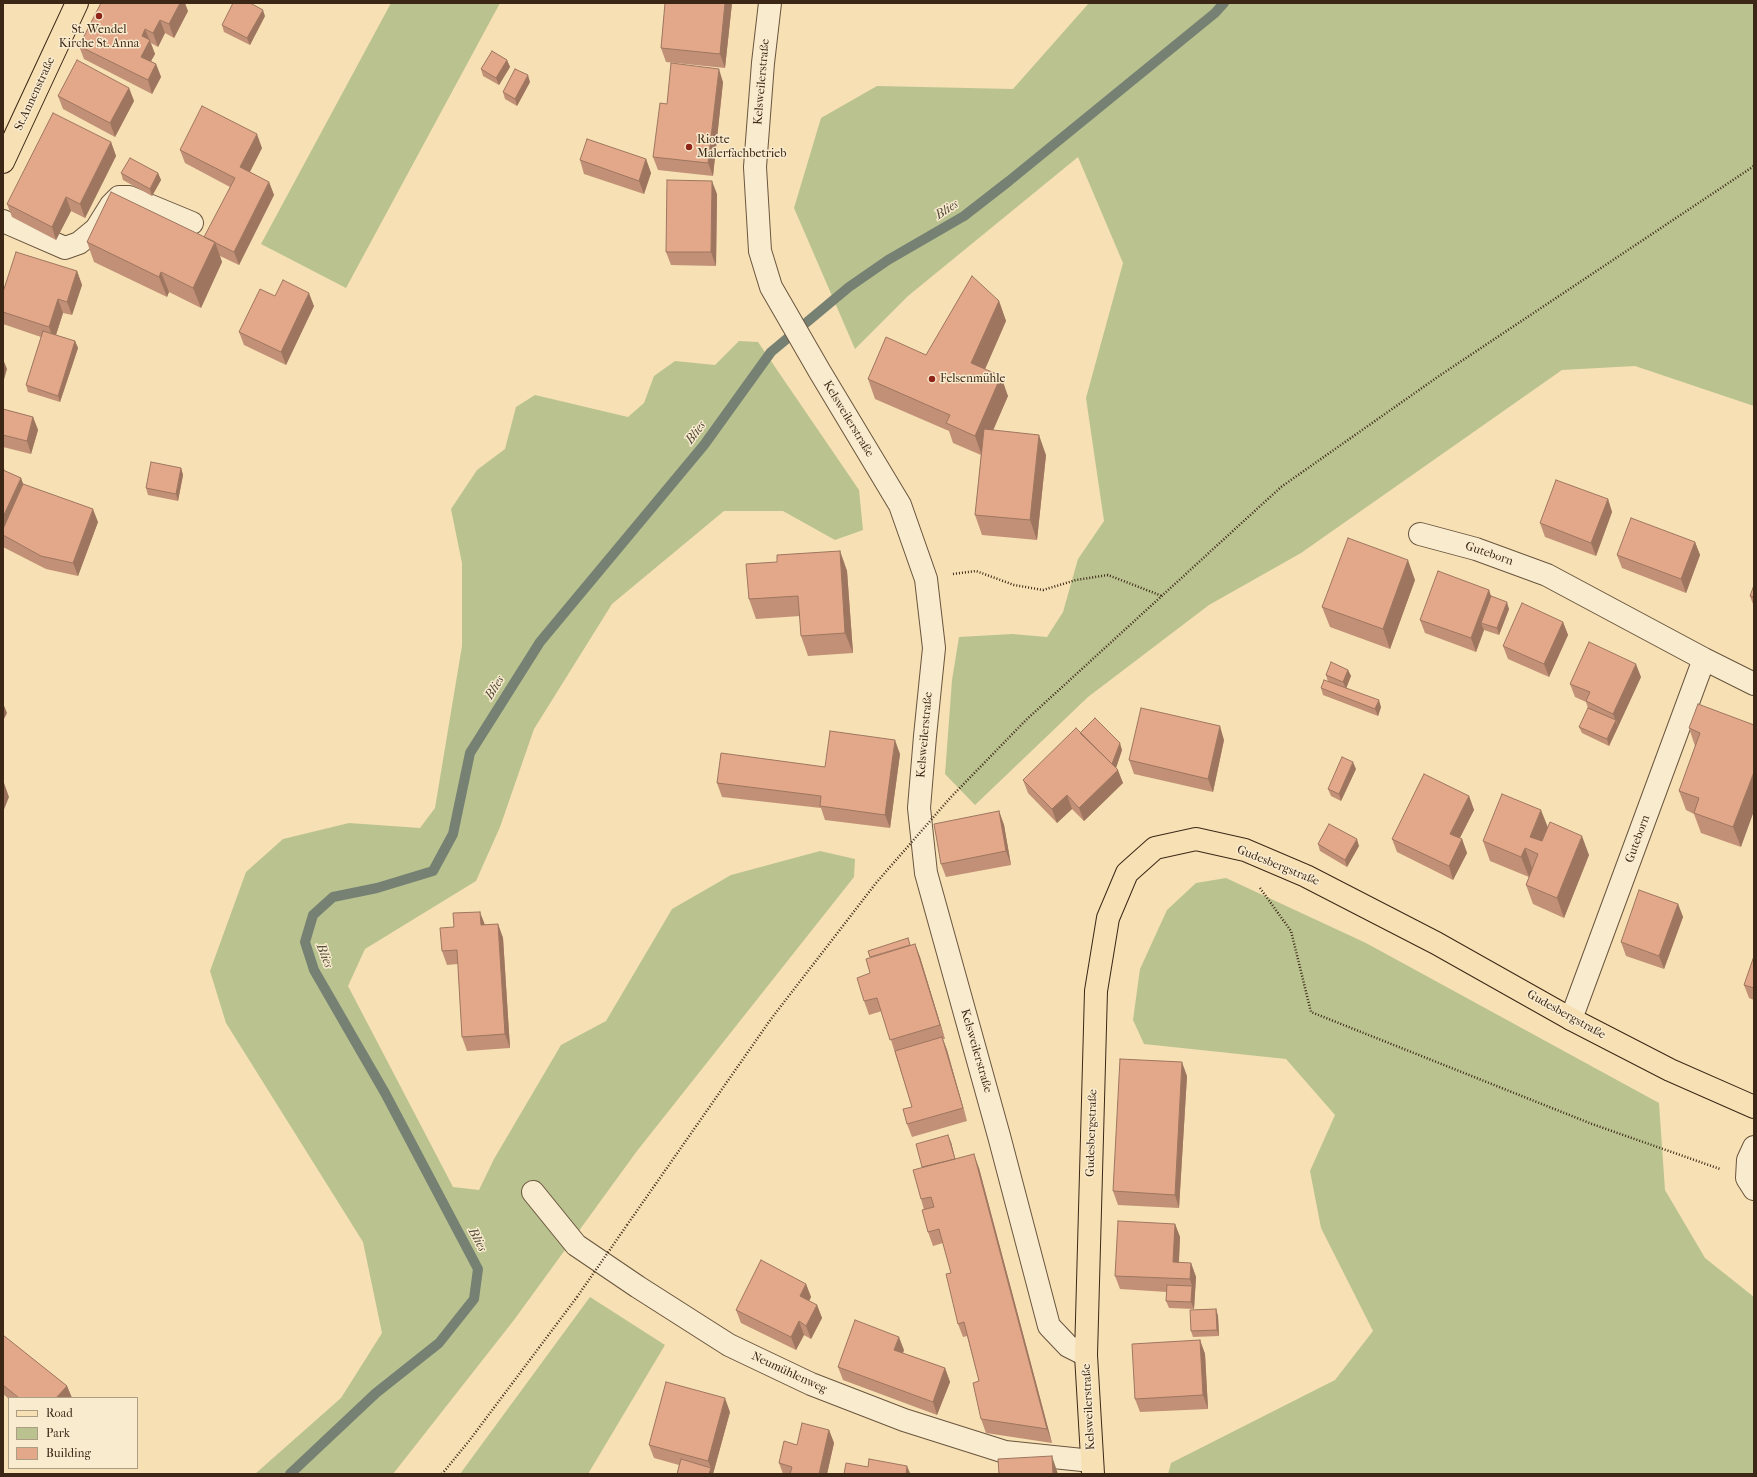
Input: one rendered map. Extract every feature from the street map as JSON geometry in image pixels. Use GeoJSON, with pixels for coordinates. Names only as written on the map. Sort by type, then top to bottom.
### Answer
{"type":"FeatureCollection","features":[{"type":"Feature","properties":{"kind":"main road","name":"St.Annenstraße"},"geometry":{"type":"LineString","coordinates":[[3,162],[77,3]]}},
{"type":"Feature","properties":{"kind":"main road","name":"Gudesbergstraße"},"geometry":{"type":"LineString","coordinates":[[1086,1355],[1096,991],[1108,918],[1127,873],[1155,848],[1196,839],[1246,850],[1306,876],[1429,939],[1571,1019],[1670,1070],[1754,1107]]}},
{"type":"Feature","properties":{"kind":"main road","name":"Kelsweilerstraße"},"geometry":{"type":"LineString","coordinates":[[1086,1355],[1092,1467]]}},
{"type":"Feature","properties":{"kind":"street","name":"Kelsweilerstraße"},"geometry":{"type":"LineString","coordinates":[[770,3],[763,62],[755,167],[760,251],[771,287],[900,505],[926,579],[934,648],[924,736],[919,808],[926,873],[999,1136],[1048,1326],[1068,1346],[1086,1355]]}},
{"type":"Feature","properties":{"kind":"street"},"geometry":{"type":"LineString","coordinates":[[3,221],[65,248],[79,243],[96,229],[111,205],[119,197],[129,197],[192,223]]}},
{"type":"Feature","properties":{"kind":"street","name":"Guteborn"},"geometry":{"type":"LineString","coordinates":[[1420,534],[1476,549],[1546,575],[1754,684]]}},
{"type":"Feature","properties":{"kind":"street","name":"Guteborn"},"geometry":{"type":"LineString","coordinates":[[1571,1019],[1704,659]]}},
{"type":"Feature","properties":{"kind":"street"},"geometry":{"type":"LineString","coordinates":[[1750,1184],[1748,1160],[1754,1146]]}},
{"type":"Feature","properties":{"kind":"street","name":"Neumühlenweg"},"geometry":{"type":"LineString","coordinates":[[533,1192],[576,1245],[638,1288],[729,1345],[811,1384],[904,1420],[1005,1452],[1092,1467]]}},
{"type":"Feature","properties":{"kind":"path"},"geometry":{"type":"LineString","coordinates":[[442,1474],[469,1441],[577,1297],[771,1019],[876,883],[951,797],[1026,720],[1281,487],[1439,376],[1754,166]]}},
{"type":"Feature","properties":{"kind":"path"},"geometry":{"type":"LineString","coordinates":[[926,579],[976,570],[1014,585],[1043,590],[1076,580],[1108,575],[1162,596]]}},
{"type":"Feature","properties":{"kind":"path"},"geometry":{"type":"LineString","coordinates":[[1246,850],[1254,879],[1291,931],[1311,1012],[1592,1124],[1750,1184]]}},
{"type":"Feature","properties":{"kind":"green space"},"geometry":{"type":"Polygon","coordinates":[[[391,3],[500,3],[346,288],[261,244],[391,3]]]}},
{"type":"Feature","properties":{"kind":"green space"},"geometry":{"type":"Polygon","coordinates":[[[1089,3],[1754,3],[1754,406],[1635,366],[1562,370],[1301,553],[1209,605],[1088,697],[975,805],[945,774],[952,680],[959,637],[1012,634],[1047,637],[1063,612],[1078,559],[1104,521],[1086,398],[1123,263],[1078,157],[908,296],[855,349],[794,208],[821,118],[877,86],[1013,89],[1089,3]]]}},
{"type":"Feature","properties":{"kind":"green space"},"geometry":{"type":"Polygon","coordinates":[[[739,341],[758,342],[859,490],[863,530],[835,540],[783,511],[724,511],[612,604],[534,729],[500,827],[476,881],[365,949],[348,986],[453,1187],[479,1190],[494,1159],[561,1045],[606,1021],[672,909],[731,875],[820,851],[855,859],[854,877],[637,1151],[514,1320],[393,1474],[255,1474],[341,1398],[382,1333],[363,1242],[226,1023],[210,971],[246,872],[283,839],[349,823],[420,828],[435,808],[462,646],[462,563],[451,509],[477,470],[505,449],[516,407],[535,395],[628,417],[644,403],[654,376],[675,361],[715,365],[739,341]]]}},
{"type":"Feature","properties":{"kind":"green space"},"geometry":{"type":"Polygon","coordinates":[[[1226,878],[1366,943],[1659,1103],[1665,1190],[1705,1258],[1754,1297],[1754,1474],[1168,1474],[1171,1463],[1335,1380],[1373,1331],[1321,1228],[1310,1171],[1335,1115],[1286,1059],[1144,1044],[1133,1020],[1140,969],[1167,910],[1196,883],[1226,878]]]}},
{"type":"Feature","properties":{"kind":"green space"},"geometry":{"type":"Polygon","coordinates":[[[590,1297],[665,1345],[588,1474],[460,1474],[590,1297]]]}},
{"type":"Feature","properties":{"kind":"building"},"geometry":{"type":"Polygon","coordinates":[[[101,3],[180,3],[169,24],[160,20],[153,33],[145,29],[142,36],[150,40],[141,57],[156,64],[148,80],[79,46],[101,3]]]}},
{"type":"Feature","properties":{"kind":"building"},"geometry":{"type":"Polygon","coordinates":[[[233,3],[250,3],[263,10],[247,38],[222,25],[233,3]]]}},
{"type":"Feature","properties":{"kind":"building"},"geometry":{"type":"Polygon","coordinates":[[[665,3],[725,3],[720,54],[661,48],[665,3]]]}},
{"type":"Feature","properties":{"kind":"building"},"geometry":{"type":"Polygon","coordinates":[[[492,51],[507,60],[496,78],[481,69],[492,51]]]}},
{"type":"Feature","properties":{"kind":"building"},"geometry":{"type":"Polygon","coordinates":[[[77,60],[129,88],[110,123],[58,96],[77,60]]]}},
{"type":"Feature","properties":{"kind":"building"},"geometry":{"type":"Polygon","coordinates":[[[671,63],[719,69],[708,163],[653,157],[660,103],[667,104],[671,63]]]}},
{"type":"Feature","properties":{"kind":"building"},"geometry":{"type":"Polygon","coordinates":[[[515,69],[528,75],[515,99],[503,92],[515,69]]]}},
{"type":"Feature","properties":{"kind":"building"},"geometry":{"type":"Polygon","coordinates":[[[202,106],[257,134],[240,167],[269,182],[234,252],[204,237],[235,178],[180,150],[202,106]]]}},
{"type":"Feature","properties":{"kind":"building"},"geometry":{"type":"Polygon","coordinates":[[[53,113],[111,142],[80,204],[66,197],[52,227],[7,204],[53,113]]]}},
{"type":"Feature","properties":{"kind":"building"},"geometry":{"type":"Polygon","coordinates":[[[587,139],[646,159],[639,181],[580,160],[587,139]]]}},
{"type":"Feature","properties":{"kind":"building"},"geometry":{"type":"Polygon","coordinates":[[[130,158],[158,173],[150,189],[121,173],[130,158]]]}},
{"type":"Feature","properties":{"kind":"building"},"geometry":{"type":"Polygon","coordinates":[[[667,180],[712,181],[711,252],[666,252],[667,180]]]}},
{"type":"Feature","properties":{"kind":"building"},"geometry":{"type":"Polygon","coordinates":[[[111,192],[215,242],[193,288],[161,272],[159,277],[87,242],[111,192]]]}},
{"type":"Feature","properties":{"kind":"building"},"geometry":{"type":"Polygon","coordinates":[[[16,252],[77,271],[67,302],[58,299],[49,327],[3,312],[3,292],[16,252]]]}},
{"type":"Feature","properties":{"kind":"building","name":"Felsenmühle"},"geometry":{"type":"Polygon","coordinates":[[[972,276],[999,301],[971,363],[1001,376],[975,436],[946,423],[950,415],[868,379],[886,337],[926,355],[972,276]]]}},
{"type":"Feature","properties":{"kind":"building"},"geometry":{"type":"Polygon","coordinates":[[[283,280],[309,293],[281,352],[239,332],[260,289],[275,296],[283,280]]]}},
{"type":"Feature","properties":{"kind":"building"},"geometry":{"type":"Polygon","coordinates":[[[43,331],[75,341],[58,396],[26,385],[43,331]]]}},
{"type":"Feature","properties":{"kind":"building"},"geometry":{"type":"Polygon","coordinates":[[[3,409],[33,417],[27,441],[3,435],[3,409]]]}},
{"type":"Feature","properties":{"kind":"building"},"geometry":{"type":"Polygon","coordinates":[[[984,429],[1039,435],[1030,520],[975,515],[984,429]]]}},
{"type":"Feature","properties":{"kind":"building"},"geometry":{"type":"Polygon","coordinates":[[[151,462],[181,468],[176,494],[146,488],[151,462]]]}},
{"type":"Feature","properties":{"kind":"building"},"geometry":{"type":"Polygon","coordinates":[[[3,470],[21,478],[3,517],[3,470]]]}},
{"type":"Feature","properties":{"kind":"building"},"geometry":{"type":"Polygon","coordinates":[[[1556,480],[1608,499],[1591,543],[1540,523],[1556,480]]]}},
{"type":"Feature","properties":{"kind":"building"},"geometry":{"type":"Polygon","coordinates":[[[23,484],[93,509],[73,563],[41,556],[3,535],[3,529],[23,484]]]}},
{"type":"Feature","properties":{"kind":"building"},"geometry":{"type":"Polygon","coordinates":[[[1631,518],[1695,542],[1681,579],[1617,555],[1631,518]]]}},
{"type":"Feature","properties":{"kind":"building"},"geometry":{"type":"Polygon","coordinates":[[[1348,538],[1408,560],[1383,629],[1322,607],[1348,538]]]}},
{"type":"Feature","properties":{"kind":"building"},"geometry":{"type":"Polygon","coordinates":[[[840,551],[845,633],[801,636],[798,596],[749,599],[746,564],[777,562],[777,555],[840,551]]]}},
{"type":"Feature","properties":{"kind":"building"},"geometry":{"type":"Polygon","coordinates":[[[1438,571],[1489,590],[1471,638],[1420,620],[1438,571]]]}},
{"type":"Feature","properties":{"kind":"building"},"geometry":{"type":"Polygon","coordinates":[[[1754,585],[1754,597],[1750,596],[1754,585]]]}},
{"type":"Feature","properties":{"kind":"building"},"geometry":{"type":"Polygon","coordinates":[[[1491,596],[1507,602],[1497,628],[1481,623],[1491,596]]]}},
{"type":"Feature","properties":{"kind":"building"},"geometry":{"type":"Polygon","coordinates":[[[1522,603],[1563,622],[1544,664],[1503,646],[1522,603]]]}},
{"type":"Feature","properties":{"kind":"building"},"geometry":{"type":"Polygon","coordinates":[[[1589,642],[1636,664],[1613,714],[1586,701],[1590,692],[1570,684],[1589,642]]]}},
{"type":"Feature","properties":{"kind":"building"},"geometry":{"type":"Polygon","coordinates":[[[1331,662],[1348,670],[1343,682],[1326,675],[1331,662]]]}},
{"type":"Feature","properties":{"kind":"building"},"geometry":{"type":"Polygon","coordinates":[[[1324,680],[1379,700],[1375,709],[1321,688],[1324,680]]]}},
{"type":"Feature","properties":{"kind":"building"},"geometry":{"type":"Polygon","coordinates":[[[1698,704],[1754,725],[1754,772],[1733,827],[1694,813],[1699,798],[1679,791],[1700,733],[1689,728],[1698,704]]]}},
{"type":"Feature","properties":{"kind":"building"},"geometry":{"type":"Polygon","coordinates":[[[1141,708],[1220,726],[1208,779],[1129,760],[1141,708]]]}},
{"type":"Feature","properties":{"kind":"building"},"geometry":{"type":"Polygon","coordinates":[[[1588,708],[1616,720],[1607,739],[1579,727],[1588,708]]]}},
{"type":"Feature","properties":{"kind":"building"},"geometry":{"type":"Polygon","coordinates":[[[1095,718],[1120,743],[1112,764],[1080,733],[1095,718]]]}},
{"type":"Feature","properties":{"kind":"building"},"geometry":{"type":"Polygon","coordinates":[[[1076,728],[1118,770],[1079,808],[1067,795],[1052,809],[1023,780],[1076,728]]]}},
{"type":"Feature","properties":{"kind":"building"},"geometry":{"type":"Polygon","coordinates":[[[830,731],[895,740],[885,815],[820,806],[821,796],[717,783],[721,753],[825,767],[830,731]]]}},
{"type":"Feature","properties":{"kind":"building"},"geometry":{"type":"Polygon","coordinates":[[[1342,757],[1353,762],[1339,794],[1328,789],[1342,757]]]}},
{"type":"Feature","properties":{"kind":"building"},"geometry":{"type":"Polygon","coordinates":[[[1424,774],[1469,796],[1450,834],[1462,839],[1449,866],[1392,839],[1424,774]]]}},
{"type":"Feature","properties":{"kind":"building"},"geometry":{"type":"Polygon","coordinates":[[[1502,794],[1541,810],[1530,837],[1542,841],[1550,822],[1582,836],[1557,898],[1526,885],[1538,854],[1525,848],[1521,857],[1483,841],[1502,794]]]}},
{"type":"Feature","properties":{"kind":"building"},"geometry":{"type":"Polygon","coordinates":[[[999,811],[1006,851],[941,864],[934,824],[999,811]]]}},
{"type":"Feature","properties":{"kind":"building"},"geometry":{"type":"Polygon","coordinates":[[[1329,824],[1357,839],[1345,860],[1318,844],[1329,824]]]}},
{"type":"Feature","properties":{"kind":"building"},"geometry":{"type":"Polygon","coordinates":[[[1639,890],[1678,904],[1659,956],[1621,942],[1639,890]]]}},
{"type":"Feature","properties":{"kind":"building"},"geometry":{"type":"Polygon","coordinates":[[[480,912],[481,925],[498,924],[505,1034],[462,1037],[457,950],[442,951],[440,928],[454,927],[453,913],[480,912]]]}},
{"type":"Feature","properties":{"kind":"building"},"geometry":{"type":"Polygon","coordinates":[[[908,938],[910,945],[870,957],[868,951],[908,938]]]}},
{"type":"Feature","properties":{"kind":"building"},"geometry":{"type":"Polygon","coordinates":[[[915,944],[940,1025],[890,1040],[877,998],[864,1001],[857,978],[870,973],[866,959],[915,944]]]}},
{"type":"Feature","properties":{"kind":"building"},"geometry":{"type":"Polygon","coordinates":[[[1754,956],[1754,988],[1744,985],[1754,956]]]}},
{"type":"Feature","properties":{"kind":"building"},"geometry":{"type":"Polygon","coordinates":[[[942,1037],[963,1108],[907,1124],[903,1109],[912,1107],[895,1051],[942,1037]]]}},
{"type":"Feature","properties":{"kind":"building"},"geometry":{"type":"Polygon","coordinates":[[[1120,1059],[1182,1062],[1175,1195],[1113,1191],[1120,1059]]]}},
{"type":"Feature","properties":{"kind":"building"},"geometry":{"type":"Polygon","coordinates":[[[948,1135],[955,1159],[922,1167],[916,1144],[948,1135]]]}},
{"type":"Feature","properties":{"kind":"building"},"geometry":{"type":"Polygon","coordinates":[[[974,1154],[1047,1429],[981,1419],[973,1383],[979,1381],[964,1322],[958,1324],[946,1274],[951,1273],[939,1229],[928,1232],[922,1210],[934,1207],[931,1197],[921,1199],[913,1170],[974,1154]]]}},
{"type":"Feature","properties":{"kind":"building"},"geometry":{"type":"Polygon","coordinates":[[[1118,1221],[1175,1224],[1173,1262],[1191,1263],[1190,1279],[1115,1276],[1118,1221]]]}},
{"type":"Feature","properties":{"kind":"building"},"geometry":{"type":"Polygon","coordinates":[[[761,1260],[806,1284],[800,1296],[817,1305],[806,1326],[799,1321],[791,1337],[736,1310],[761,1260]]]}},
{"type":"Feature","properties":{"kind":"building"},"geometry":{"type":"Polygon","coordinates":[[[1167,1285],[1192,1286],[1191,1302],[1166,1301],[1167,1285]]]}},
{"type":"Feature","properties":{"kind":"building"},"geometry":{"type":"Polygon","coordinates":[[[1216,1309],[1217,1330],[1191,1331],[1190,1310],[1216,1309]]]}},
{"type":"Feature","properties":{"kind":"building"},"geometry":{"type":"Polygon","coordinates":[[[855,1320],[899,1337],[894,1350],[945,1368],[933,1402],[838,1367],[855,1320]]]}},
{"type":"Feature","properties":{"kind":"building"},"geometry":{"type":"Polygon","coordinates":[[[3,1335],[67,1386],[57,1397],[18,1397],[3,1385],[3,1335]]]}},
{"type":"Feature","properties":{"kind":"building"},"geometry":{"type":"Polygon","coordinates":[[[1200,1340],[1203,1395],[1135,1399],[1132,1344],[1200,1340]]]}},
{"type":"Feature","properties":{"kind":"building"},"geometry":{"type":"Polygon","coordinates":[[[666,1382],[725,1398],[708,1461],[649,1445],[666,1382]]]}},
{"type":"Feature","properties":{"kind":"building"},"geometry":{"type":"Polygon","coordinates":[[[802,1423],[829,1430],[819,1474],[790,1474],[792,1467],[779,1463],[784,1441],[797,1445],[802,1423]]]}},
{"type":"Feature","properties":{"kind":"building"},"geometry":{"type":"Polygon","coordinates":[[[1052,1456],[1053,1474],[999,1474],[998,1459],[1052,1456]]]}},
{"type":"Feature","properties":{"kind":"building"},"geometry":{"type":"Polygon","coordinates":[[[681,1459],[711,1468],[709,1474],[677,1474],[681,1459]]]}},
{"type":"Feature","properties":{"kind":"building"},"geometry":{"type":"Polygon","coordinates":[[[869,1459],[907,1466],[906,1474],[844,1474],[846,1463],[868,1467],[869,1459]]]}},
{"type":"Feature","properties":{"kind":"waterway","name":"Blies"},"geometry":{"type":"LineString","coordinates":[[290,1474],[376,1393],[439,1343],[474,1299],[478,1269],[385,1093],[314,970],[305,942],[313,915],[333,897],[377,888],[433,871],[453,834],[470,753],[540,642],[704,445],[771,352],[849,287],[888,260],[964,216],[1215,13],[1224,3]]}},
{"type":"Feature","properties":{"kind":"place","name":"St. Wendel Kirche St. Anna"},"geometry":{"type":"Point","coordinates":[99,16]}},
{"type":"Feature","properties":{"kind":"place","name":"Riotte Malerfachbetrieb"},"geometry":{"type":"Point","coordinates":[689,147]}},
{"type":"Feature","properties":{"kind":"place","name":"Felsenmühle"},"geometry":{"type":"Point","coordinates":[932,379]}}]}
